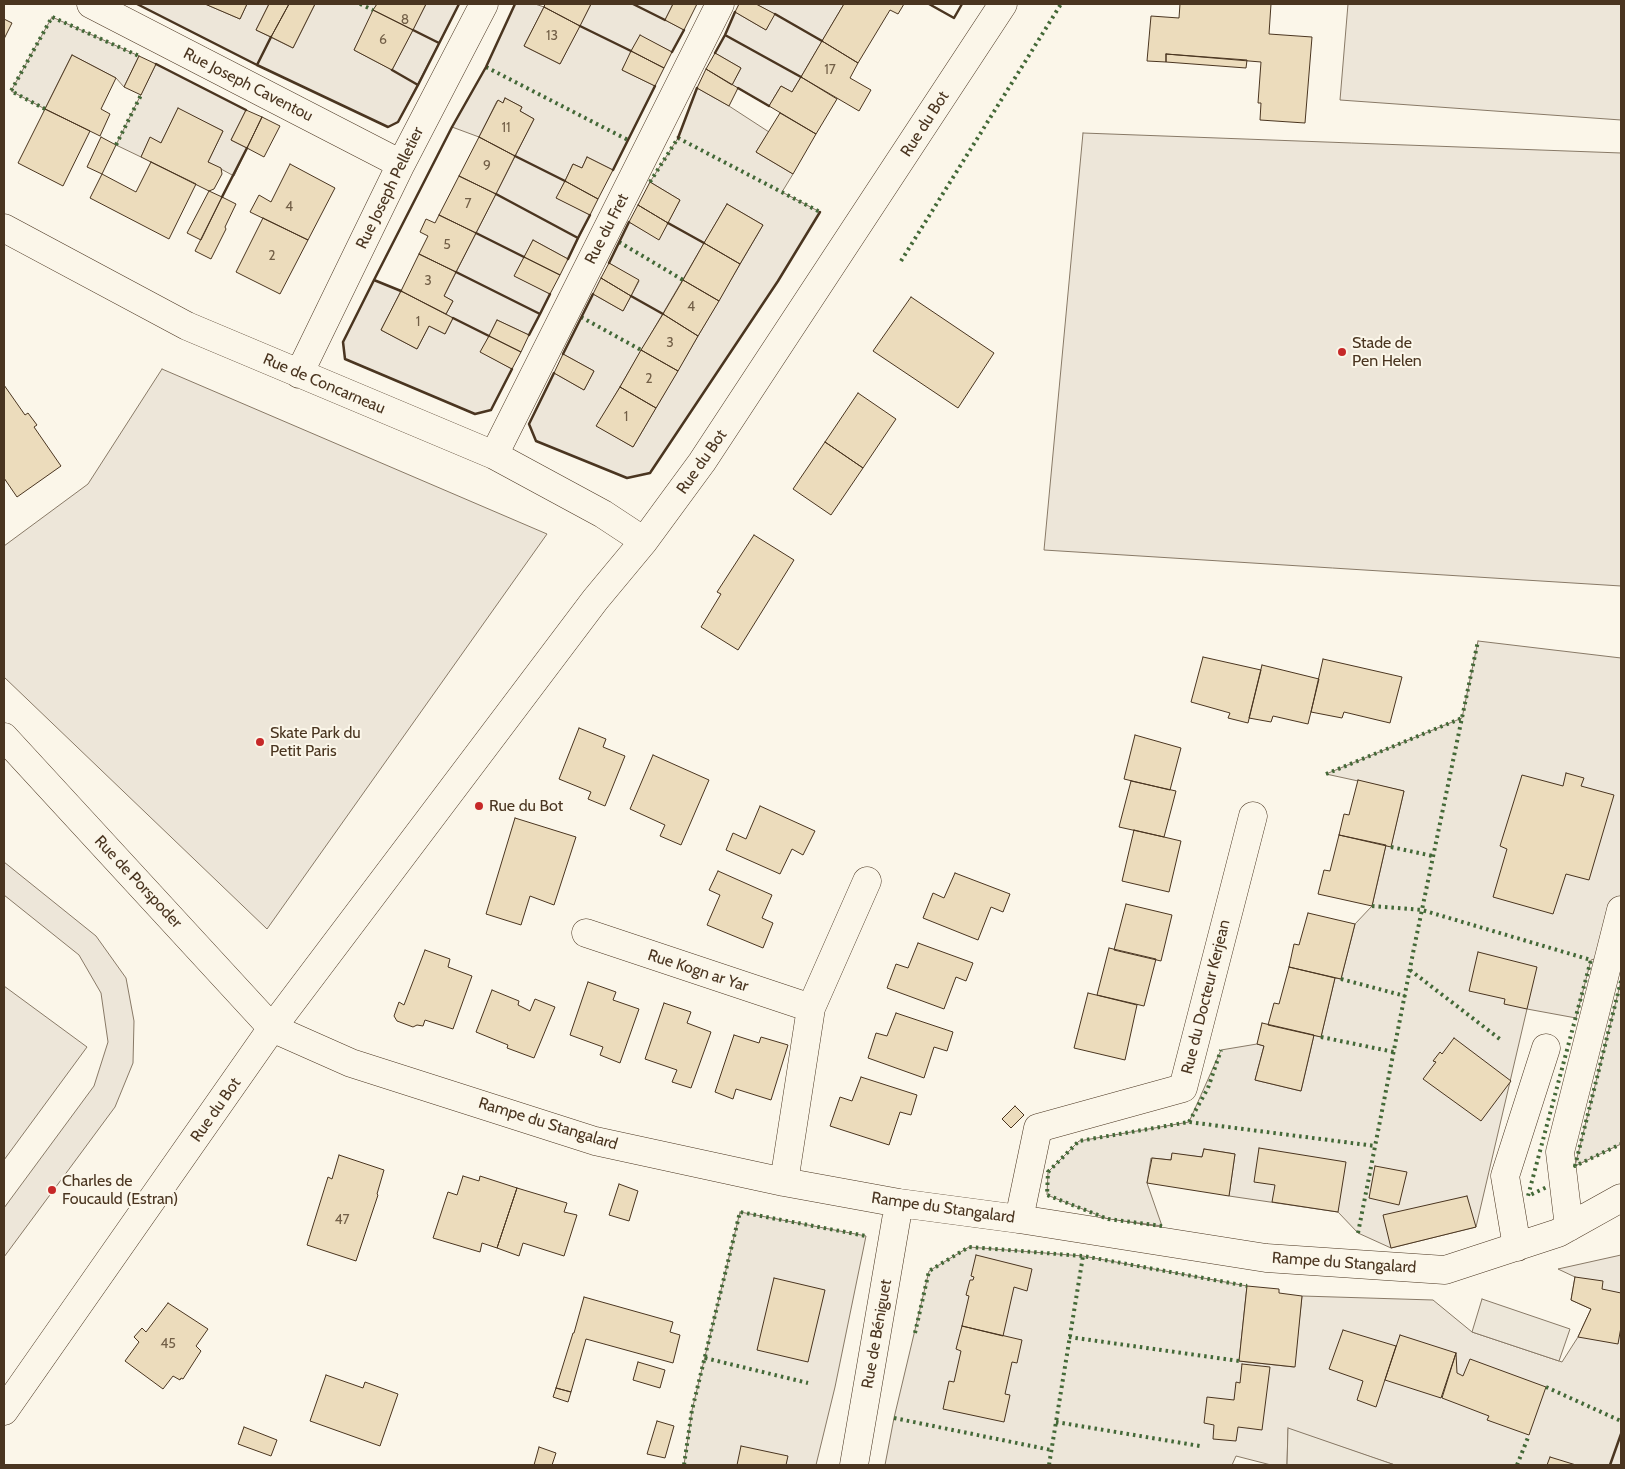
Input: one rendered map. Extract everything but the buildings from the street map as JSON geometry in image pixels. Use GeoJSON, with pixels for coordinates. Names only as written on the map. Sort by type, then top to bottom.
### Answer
{"type":"FeatureCollection","features":[{"type":"Feature","properties":{"kind":"street","name":"Rue Joseph Pelletier"},"geometry":{"type":"LineString","coordinates":[[299,374],[401,164],[484,4]]}},
{"type":"Feature","properties":{"kind":"street","name":"Rue du Fret"},"geometry":{"type":"LineString","coordinates":[[494,455],[720,4]]}},
{"type":"Feature","properties":{"kind":"street","name":"Rue du Bot"},"geometry":{"type":"LineString","coordinates":[[4,1411],[272,1028],[589,608],[644,541],[716,442],[1003,4]]}},
{"type":"Feature","properties":{"kind":"street","name":"Rue Joseph Caventou"},"geometry":{"type":"LineString","coordinates":[[94,5],[401,164]]}},
{"type":"Feature","properties":{"kind":"street","name":"Rue de Concarneau"},"geometry":{"type":"LineString","coordinates":[[4,228],[188,326],[494,455],[603,514],[644,541]]}},
{"type":"Feature","properties":{"kind":"street","name":"Rue de Porspoder"},"geometry":{"type":"LineString","coordinates":[[4,737],[272,1028]]}},
{"type":"Feature","properties":{"kind":"street","name":"Rue du Docteur Kerjean"},"geometry":{"type":"LineString","coordinates":[[1018,1219],[1038,1128],[1183,1088],[1253,816]]}},
{"type":"Feature","properties":{"kind":"street"},"geometry":{"type":"LineString","coordinates":[[784,1182],[810,1008],[867,881]]}},
{"type":"Feature","properties":{"kind":"street"},"geometry":{"type":"LineString","coordinates":[[1569,1227],[1560,1152],[1621,910]]}},
{"type":"Feature","properties":{"kind":"street","name":"Rue Kogn ar Yar"},"geometry":{"type":"LineString","coordinates":[[586,933],[810,1008]]}},
{"type":"Feature","properties":{"kind":"street","name":"Rampe du Stangalard"},"geometry":{"type":"LineString","coordinates":[[272,1028],[351,1063],[595,1141],[784,1182],[899,1203],[1018,1219],[1266,1258],[1445,1270],[1558,1233],[1621,1198]]}},
{"type":"Feature","properties":{"kind":"street"},"geometry":{"type":"LineString","coordinates":[[1517,1247],[1505,1176],[1546,1048]]}},
{"type":"Feature","properties":{"kind":"street","name":"Rue de Béniguet"},"geometry":{"type":"LineString","coordinates":[[854,1465],[899,1203]]}},
{"type":"Feature","properties":{"kind":"shaded area"},"geometry":{"type":"Polygon","coordinates":[[[137,4],[205,4],[240,19],[247,4],[269,4],[256,30],[293,48],[315,4],[377,4],[354,50],[392,70],[426,4],[459,4],[398,122],[388,127],[257,65],[137,4]]]}},
{"type":"Feature","properties":{"kind":"shaded area"},"geometry":{"type":"Polygon","coordinates":[[[515,4],[535,4],[544,7],[524,46],[560,64],[591,4],[673,4],[665,20],[684,30],[672,52],[640,36],[622,70],[655,86],[613,170],[587,157],[582,168],[573,164],[557,198],[590,215],[568,259],[533,240],[515,276],[550,294],[529,335],[497,320],[481,352],[512,369],[491,410],[475,414],[345,359],[343,342],[374,280],[401,291],[381,330],[417,349],[429,326],[445,334],[453,318],[446,314],[453,301],[444,296],[534,119],[520,111],[522,107],[505,98],[503,103],[497,101],[479,137],[452,127],[486,67],[515,4]]]}},
{"type":"Feature","properties":{"kind":"shaded area"},"geometry":{"type":"Polygon","coordinates":[[[756,4],[844,4],[792,92],[781,86],[769,106],[732,85],[741,68],[715,53],[735,12],[766,30],[774,14],[756,4]]]}},
{"type":"Feature","properties":{"kind":"shaded area"},"geometry":{"type":"Polygon","coordinates":[[[1348,4],[1621,4],[1621,120],[1340,100],[1348,4]]]}},
{"type":"Feature","properties":{"kind":"shaded area"},"geometry":{"type":"Polygon","coordinates":[[[52,17],[139,56],[124,87],[116,78],[72,55],[45,109],[11,91],[52,17]]]}},
{"type":"Feature","properties":{"kind":"shaded area"},"geometry":{"type":"Polygon","coordinates":[[[156,64],[246,110],[231,140],[247,148],[234,176],[208,162],[223,131],[178,109],[161,143],[150,138],[141,157],[116,145],[156,64]]]}},
{"type":"Feature","properties":{"kind":"shaded area"},"geometry":{"type":"Polygon","coordinates":[[[697,88],[769,132],[756,152],[793,174],[782,192],[820,212],[778,281],[650,473],[627,478],[536,441],[529,424],[554,373],[584,390],[594,371],[563,354],[593,294],[623,311],[639,281],[609,263],[629,222],[659,239],[680,200],[650,182],[678,138],[697,88]],[[727,204],[597,426],[633,447],[763,225],[727,204]]]}},
{"type":"Feature","properties":{"kind":"shaded area","name":"Stade de Pen Helen"},"geometry":{"type":"Polygon","coordinates":[[[1083,133],[1621,153],[1621,586],[1044,550],[1083,133]]]}},
{"type":"Feature","properties":{"kind":"shaded area"},"geometry":{"type":"Polygon","coordinates":[[[162,369],[547,534],[267,929],[4,677],[4,546],[88,484],[162,369]]]}},
{"type":"Feature","properties":{"kind":"shaded area"},"geometry":{"type":"Polygon","coordinates":[[[1478,641],[1621,658],[1621,951],[1591,960],[1576,1018],[1527,1009],[1476,1227],[1391,1248],[1358,1233],[1338,1212],[1229,1196],[1235,1154],[1204,1149],[1202,1157],[1172,1154],[1171,1160],[1151,1158],[1147,1183],[1162,1226],[1108,1219],[1047,1195],[1048,1172],[1079,1141],[1189,1122],[1221,1050],[1257,1044],[1264,1046],[1255,1080],[1301,1091],[1314,1035],[1321,1037],[1335,978],[1341,979],[1355,924],[1372,906],[1386,845],[1391,846],[1404,791],[1326,774],[1462,718],[1478,641]]]}},
{"type":"Feature","properties":{"kind":"shaded area"},"geometry":{"type":"Polygon","coordinates":[[[4,862],[96,936],[126,978],[134,1021],[133,1063],[115,1107],[4,1257],[4,1208],[94,1086],[108,1042],[101,993],[79,955],[4,895],[4,862]]]}},
{"type":"Feature","properties":{"kind":"shaded area"},"geometry":{"type":"Polygon","coordinates":[[[1621,981],[1621,1144],[1575,1166],[1621,981]]]}},
{"type":"Feature","properties":{"kind":"shaded area"},"geometry":{"type":"Polygon","coordinates":[[[4,986],[87,1047],[4,1160],[4,986]]]}},
{"type":"Feature","properties":{"kind":"shaded area"},"geometry":{"type":"Polygon","coordinates":[[[740,1212],[866,1236],[835,1387],[816,1465],[684,1465],[692,1410],[740,1212]]]}},
{"type":"Feature","properties":{"kind":"shaded area"},"geometry":{"type":"Polygon","coordinates":[[[969,1247],[1083,1256],[1247,1286],[1239,1361],[1294,1367],[1302,1296],[1433,1300],[1472,1332],[1562,1362],[1578,1337],[1591,1309],[1571,1300],[1575,1277],[1558,1269],[1621,1255],[1621,1465],[1395,1465],[1288,1429],[1287,1465],[1271,1465],[1236,1456],[1232,1465],[885,1465],[894,1418],[929,1271],[969,1247]]]}},
{"type":"Feature","properties":{"kind":"shaded area"},"geometry":{"type":"Polygon","coordinates":[[[1482,1299],[1570,1329],[1559,1361],[1472,1332],[1482,1299]]]}},
{"type":"Feature","properties":{"kind":"shaded area"},"geometry":{"type":"Polygon","coordinates":[[[1288,1428],[1395,1465],[1287,1465],[1288,1428]]]}},
{"type":"Feature","properties":{"kind":"hedge"},"geometry":{"type":"LineString","coordinates":[[360,4],[373,10]]}},
{"type":"Feature","properties":{"kind":"hedge"},"geometry":{"type":"LineString","coordinates":[[901,261],[1061,4]]}},
{"type":"Feature","properties":{"kind":"hedge"},"geometry":{"type":"LineString","coordinates":[[45,109],[11,91],[52,17],[139,56]]}},
{"type":"Feature","properties":{"kind":"hedge"},"geometry":{"type":"LineString","coordinates":[[486,67],[628,140]]}},
{"type":"Feature","properties":{"kind":"hedge"},"geometry":{"type":"LineString","coordinates":[[116,145],[141,95]]}},
{"type":"Feature","properties":{"kind":"hedge"},"geometry":{"type":"LineString","coordinates":[[650,182],[678,138],[820,212]]}},
{"type":"Feature","properties":{"kind":"hedge"},"geometry":{"type":"LineString","coordinates":[[619,242],[683,280]]}},
{"type":"Feature","properties":{"kind":"hedge"},"geometry":{"type":"LineString","coordinates":[[581,317],[641,350]]}},
{"type":"Feature","properties":{"kind":"hedge"},"geometry":{"type":"LineString","coordinates":[[1358,1233],[1414,948],[1478,641]]}},
{"type":"Feature","properties":{"kind":"hedge"},"geometry":{"type":"LineString","coordinates":[[1326,774],[1462,718]]}},
{"type":"Feature","properties":{"kind":"hedge"},"geometry":{"type":"LineString","coordinates":[[1391,847],[1433,856]]}},
{"type":"Feature","properties":{"kind":"hedge"},"geometry":{"type":"LineString","coordinates":[[1372,906],[1422,910],[1591,960],[1528,1196],[1549,1186]]}},
{"type":"Feature","properties":{"kind":"hedge"},"geometry":{"type":"LineString","coordinates":[[1410,970],[1501,1040]]}},
{"type":"Feature","properties":{"kind":"hedge"},"geometry":{"type":"LineString","coordinates":[[1341,979],[1405,996]]}},
{"type":"Feature","properties":{"kind":"hedge"},"geometry":{"type":"LineString","coordinates":[[1621,981],[1575,1166],[1621,1144]]}},
{"type":"Feature","properties":{"kind":"hedge"},"geometry":{"type":"LineString","coordinates":[[1321,1037],[1394,1052]]}},
{"type":"Feature","properties":{"kind":"hedge"},"geometry":{"type":"LineString","coordinates":[[1189,1122],[1208,1088],[1221,1050]]}},
{"type":"Feature","properties":{"kind":"hedge"},"geometry":{"type":"LineString","coordinates":[[1162,1226],[1108,1219],[1047,1195],[1048,1172],[1079,1141],[1189,1122],[1375,1146]]}},
{"type":"Feature","properties":{"kind":"hedge"},"geometry":{"type":"LineString","coordinates":[[684,1465],[692,1410],[740,1212],[866,1236]]}},
{"type":"Feature","properties":{"kind":"hedge"},"geometry":{"type":"LineString","coordinates":[[915,1333],[929,1271],[969,1247],[1083,1256],[1247,1286]]}},
{"type":"Feature","properties":{"kind":"hedge"},"geometry":{"type":"LineString","coordinates":[[1049,1465],[1083,1256]]}},
{"type":"Feature","properties":{"kind":"hedge"},"geometry":{"type":"LineString","coordinates":[[1069,1337],[1239,1361]]}},
{"type":"Feature","properties":{"kind":"hedge"},"geometry":{"type":"LineString","coordinates":[[705,1358],[808,1383]]}},
{"type":"Feature","properties":{"kind":"hedge"},"geometry":{"type":"LineString","coordinates":[[1546,1387],[1621,1421]]}},
{"type":"Feature","properties":{"kind":"hedge"},"geometry":{"type":"LineString","coordinates":[[894,1418],[1051,1450]]}},
{"type":"Feature","properties":{"kind":"hedge"},"geometry":{"type":"LineString","coordinates":[[1056,1422],[1200,1446]]}},
{"type":"Feature","properties":{"kind":"hedge"},"geometry":{"type":"LineString","coordinates":[[1517,1465],[1529,1435]]}},
{"type":"Feature","properties":{"kind":"wall"},"geometry":{"type":"LineString","coordinates":[[137,4],[257,65],[271,37]]}},
{"type":"Feature","properties":{"kind":"wall"},"geometry":{"type":"LineString","coordinates":[[418,85],[459,4]]}},
{"type":"Feature","properties":{"kind":"wall"},"geometry":{"type":"LineString","coordinates":[[374,280],[452,127],[486,67],[515,4]]}},
{"type":"Feature","properties":{"kind":"wall"},"geometry":{"type":"LineString","coordinates":[[633,4],[665,20]]}},
{"type":"Feature","properties":{"kind":"wall"},"geometry":{"type":"LineString","coordinates":[[929,4],[954,18],[962,4]]}},
{"type":"Feature","properties":{"kind":"wall"},"geometry":{"type":"LineString","coordinates":[[715,53],[735,12]]}},
{"type":"Feature","properties":{"kind":"wall"},"geometry":{"type":"LineString","coordinates":[[775,14],[822,41]]}},
{"type":"Feature","properties":{"kind":"wall"},"geometry":{"type":"LineString","coordinates":[[580,26],[631,51]]}},
{"type":"Feature","properties":{"kind":"wall"},"geometry":{"type":"LineString","coordinates":[[413,30],[439,43]]}},
{"type":"Feature","properties":{"kind":"wall"},"geometry":{"type":"LineString","coordinates":[[672,52],[684,30]]}},
{"type":"Feature","properties":{"kind":"wall"},"geometry":{"type":"LineString","coordinates":[[725,35],[801,77]]}},
{"type":"Feature","properties":{"kind":"wall"},"geometry":{"type":"LineString","coordinates":[[156,64],[246,110]]}},
{"type":"Feature","properties":{"kind":"wall"},"geometry":{"type":"LineString","coordinates":[[257,65],[388,127],[398,122],[418,85],[392,70]]}},
{"type":"Feature","properties":{"kind":"wall"},"geometry":{"type":"LineString","coordinates":[[613,170],[655,86]]}},
{"type":"Feature","properties":{"kind":"wall"},"geometry":{"type":"LineString","coordinates":[[678,138],[697,88]]}},
{"type":"Feature","properties":{"kind":"wall"},"geometry":{"type":"LineString","coordinates":[[738,88],[769,106]]}},
{"type":"Feature","properties":{"kind":"wall"},"geometry":{"type":"LineString","coordinates":[[222,197],[247,148]]}},
{"type":"Feature","properties":{"kind":"wall"},"geometry":{"type":"LineString","coordinates":[[515,156],[565,181]]}},
{"type":"Feature","properties":{"kind":"wall"},"geometry":{"type":"LineString","coordinates":[[496,194],[578,238],[568,259]]}},
{"type":"Feature","properties":{"kind":"wall"},"geometry":{"type":"LineString","coordinates":[[554,373],[529,424],[536,441],[627,478],[650,473],[778,281],[820,212]]}},
{"type":"Feature","properties":{"kind":"wall"},"geometry":{"type":"LineString","coordinates":[[578,238],[590,215]]}},
{"type":"Feature","properties":{"kind":"wall"},"geometry":{"type":"LineString","coordinates":[[609,263],[629,222]]}},
{"type":"Feature","properties":{"kind":"wall"},"geometry":{"type":"LineString","coordinates":[[668,223],[704,243]]}},
{"type":"Feature","properties":{"kind":"wall"},"geometry":{"type":"LineString","coordinates":[[476,233],[524,257]]}},
{"type":"Feature","properties":{"kind":"wall"},"geometry":{"type":"LineString","coordinates":[[456,272],[540,314],[550,294]]}},
{"type":"Feature","properties":{"kind":"wall"},"geometry":{"type":"LineString","coordinates":[[401,291],[374,280],[343,342],[345,359],[475,414],[491,410],[512,369]]}},
{"type":"Feature","properties":{"kind":"wall"},"geometry":{"type":"LineString","coordinates":[[563,354],[593,294]]}},
{"type":"Feature","properties":{"kind":"wall"},"geometry":{"type":"LineString","coordinates":[[631,296],[663,314]]}},
{"type":"Feature","properties":{"kind":"wall"},"geometry":{"type":"LineString","coordinates":[[529,335],[540,314]]}},
{"type":"Feature","properties":{"kind":"wall"},"geometry":{"type":"LineString","coordinates":[[453,318],[489,336]]}},
{"type":"Feature","properties":{"kind":"wall"},"geometry":{"type":"LineString","coordinates":[[1610,1465],[1621,1434]]}},
{"type":"Feature","properties":{"kind":"place","name":"Stade de Pen Helen"},"geometry":{"type":"Point","coordinates":[1342,352]}},
{"type":"Feature","properties":{"kind":"place","name":"Skate Park du Petit Paris"},"geometry":{"type":"Point","coordinates":[260,742]}},
{"type":"Feature","properties":{"kind":"place","name":"Rue du Bot"},"geometry":{"type":"Point","coordinates":[479,806]}},
{"type":"Feature","properties":{"kind":"place","name":"Charles de Foucauld (Estran)"},"geometry":{"type":"Point","coordinates":[52,1190]}}]}
